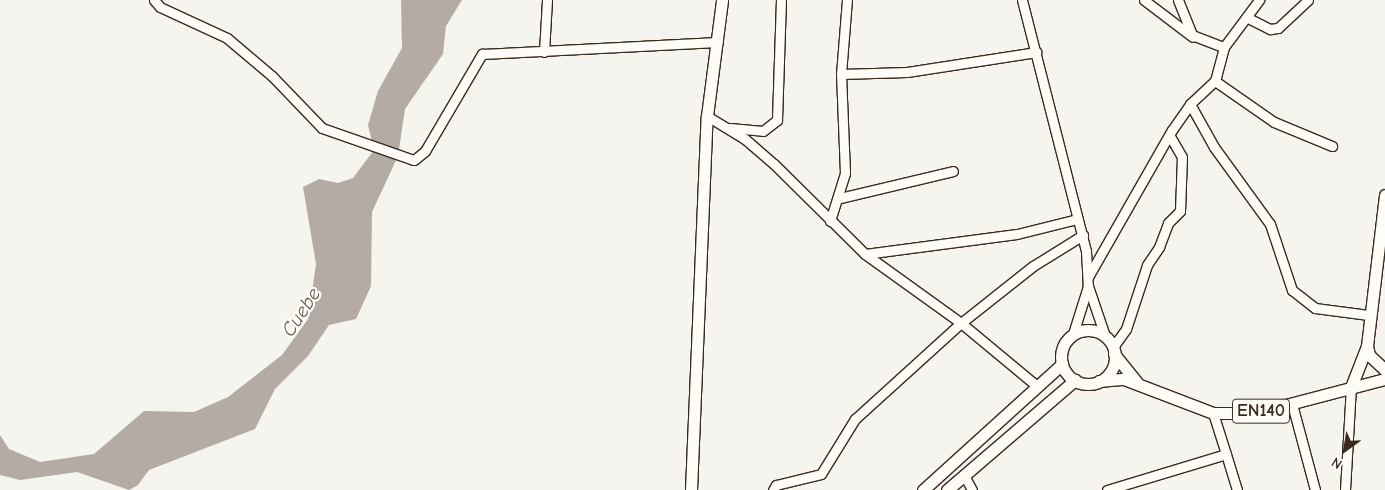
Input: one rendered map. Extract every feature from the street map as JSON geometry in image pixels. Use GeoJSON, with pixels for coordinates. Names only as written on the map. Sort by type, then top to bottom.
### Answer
{"type":"FeatureCollection","features":[{"type":"Feature","properties":{"kind":"main road"},"geometry":{"type":"LineString","coordinates":[[691,490],[707,116],[722,0]]}},
{"type":"Feature","properties":{"kind":"main road"},"geometry":{"type":"LineString","coordinates":[[1351,387],[1367,346],[1369,315],[1381,254],[1384,199]]}},
{"type":"Feature","properties":{"kind":"main road"},"geometry":{"type":"LineString","coordinates":[[947,490],[1076,380],[1062,364],[1063,347],[1073,334],[1089,330],[1105,336],[1138,384]]}},
{"type":"Feature","properties":{"kind":"main road"},"geometry":{"type":"LineString","coordinates":[[1367,346],[1374,361],[1385,370]]}},
{"type":"Feature","properties":{"kind":"main road"},"geometry":{"type":"LineString","coordinates":[[1099,381],[1113,365],[1114,351]]}},
{"type":"Feature","properties":{"kind":"main road"},"geometry":{"type":"LineString","coordinates":[[923,490],[1062,364]]}},
{"type":"Feature","properties":{"kind":"main road","name":"EN140"},"geometry":{"type":"LineString","coordinates":[[1076,380],[1124,379],[1213,413],[1255,413],[1385,378]]}},
{"type":"Feature","properties":{"kind":"street"},"geometry":{"type":"LineString","coordinates":[[154,0],[160,7],[227,38],[272,76],[322,128],[362,140],[402,158],[419,158],[482,54],[718,42]]}},
{"type":"Feature","properties":{"kind":"street"},"geometry":{"type":"LineString","coordinates":[[544,52],[547,0]]}},
{"type":"Feature","properties":{"kind":"street"},"geometry":{"type":"LineString","coordinates":[[727,128],[763,131],[776,120],[782,0]]}},
{"type":"Feature","properties":{"kind":"street"},"geometry":{"type":"LineString","coordinates":[[830,221],[840,198],[846,149],[841,74],[847,0]]}},
{"type":"Feature","properties":{"kind":"street"},"geometry":{"type":"LineString","coordinates":[[1022,0],[1077,219],[1083,234],[1088,281],[1105,336]]}},
{"type":"Feature","properties":{"kind":"street"},"geometry":{"type":"LineString","coordinates":[[1144,0],[1195,38],[1224,47]]}},
{"type":"Feature","properties":{"kind":"street"},"geometry":{"type":"LineString","coordinates":[[1178,0],[1195,38]]}},
{"type":"Feature","properties":{"kind":"street"},"geometry":{"type":"LineString","coordinates":[[1073,334],[1088,281],[1190,104],[1215,82],[1224,47],[1248,18],[1259,0]]}},
{"type":"Feature","properties":{"kind":"street"},"geometry":{"type":"LineString","coordinates":[[1248,18],[1270,29],[1278,28],[1308,0]]}},
{"type":"Feature","properties":{"kind":"street"},"geometry":{"type":"LineString","coordinates":[[841,74],[907,72],[1036,52]]}},
{"type":"Feature","properties":{"kind":"street"},"geometry":{"type":"LineString","coordinates":[[1215,82],[1274,122],[1332,146]]}},
{"type":"Feature","properties":{"kind":"street"},"geometry":{"type":"LineString","coordinates":[[1190,104],[1214,147],[1270,224],[1292,290],[1315,308],[1369,315]]}},
{"type":"Feature","properties":{"kind":"street"},"geometry":{"type":"LineString","coordinates":[[707,116],[727,128],[795,183],[830,221],[865,254],[961,323],[1037,386]]}},
{"type":"Feature","properties":{"kind":"street"},"geometry":{"type":"LineString","coordinates":[[1114,351],[1126,329],[1147,265],[1159,247],[1168,223],[1180,211],[1182,157],[1170,136]]}},
{"type":"Feature","properties":{"kind":"street"},"geometry":{"type":"LineString","coordinates":[[840,198],[953,171]]}},
{"type":"Feature","properties":{"kind":"street"},"geometry":{"type":"LineString","coordinates":[[865,254],[1017,234],[1077,219]]}},
{"type":"Feature","properties":{"kind":"street"},"geometry":{"type":"LineString","coordinates":[[773,490],[776,485],[821,474],[855,419],[961,323],[1033,266],[1083,234]]}},
{"type":"Feature","properties":{"kind":"street"},"geometry":{"type":"LineString","coordinates":[[1345,490],[1351,387]]}},
{"type":"Feature","properties":{"kind":"street"},"geometry":{"type":"LineString","coordinates":[[1292,404],[1315,490]]}},
{"type":"Feature","properties":{"kind":"street"},"geometry":{"type":"LineString","coordinates":[[1213,413],[1237,490]]}},
{"type":"Feature","properties":{"kind":"street"},"geometry":{"type":"LineString","coordinates":[[1108,490],[1226,454]]}},
{"type":"Feature","properties":{"kind":"street"},"geometry":{"type":"LineString","coordinates":[[964,476],[972,490]]}},
{"type":"Feature","properties":{"kind":"shaded area"},"geometry":{"type":"Polygon","coordinates":[[[401,0],[462,0],[446,26],[443,54],[405,109],[398,156],[372,212],[371,286],[356,319],[329,325],[308,356],[275,389],[255,429],[149,470],[138,485],[129,490],[77,472],[20,480],[0,475],[0,435],[9,449],[40,462],[94,454],[144,411],[194,412],[228,397],[282,355],[308,319],[316,264],[303,187],[319,179],[338,183],[353,178],[374,150],[368,125],[378,91],[402,48],[401,0]]]}},
{"type":"Feature","properties":{"kind":"water label","name":"Cuebe"},"geometry":{"type":"Point","coordinates":[301,312]}}]}
